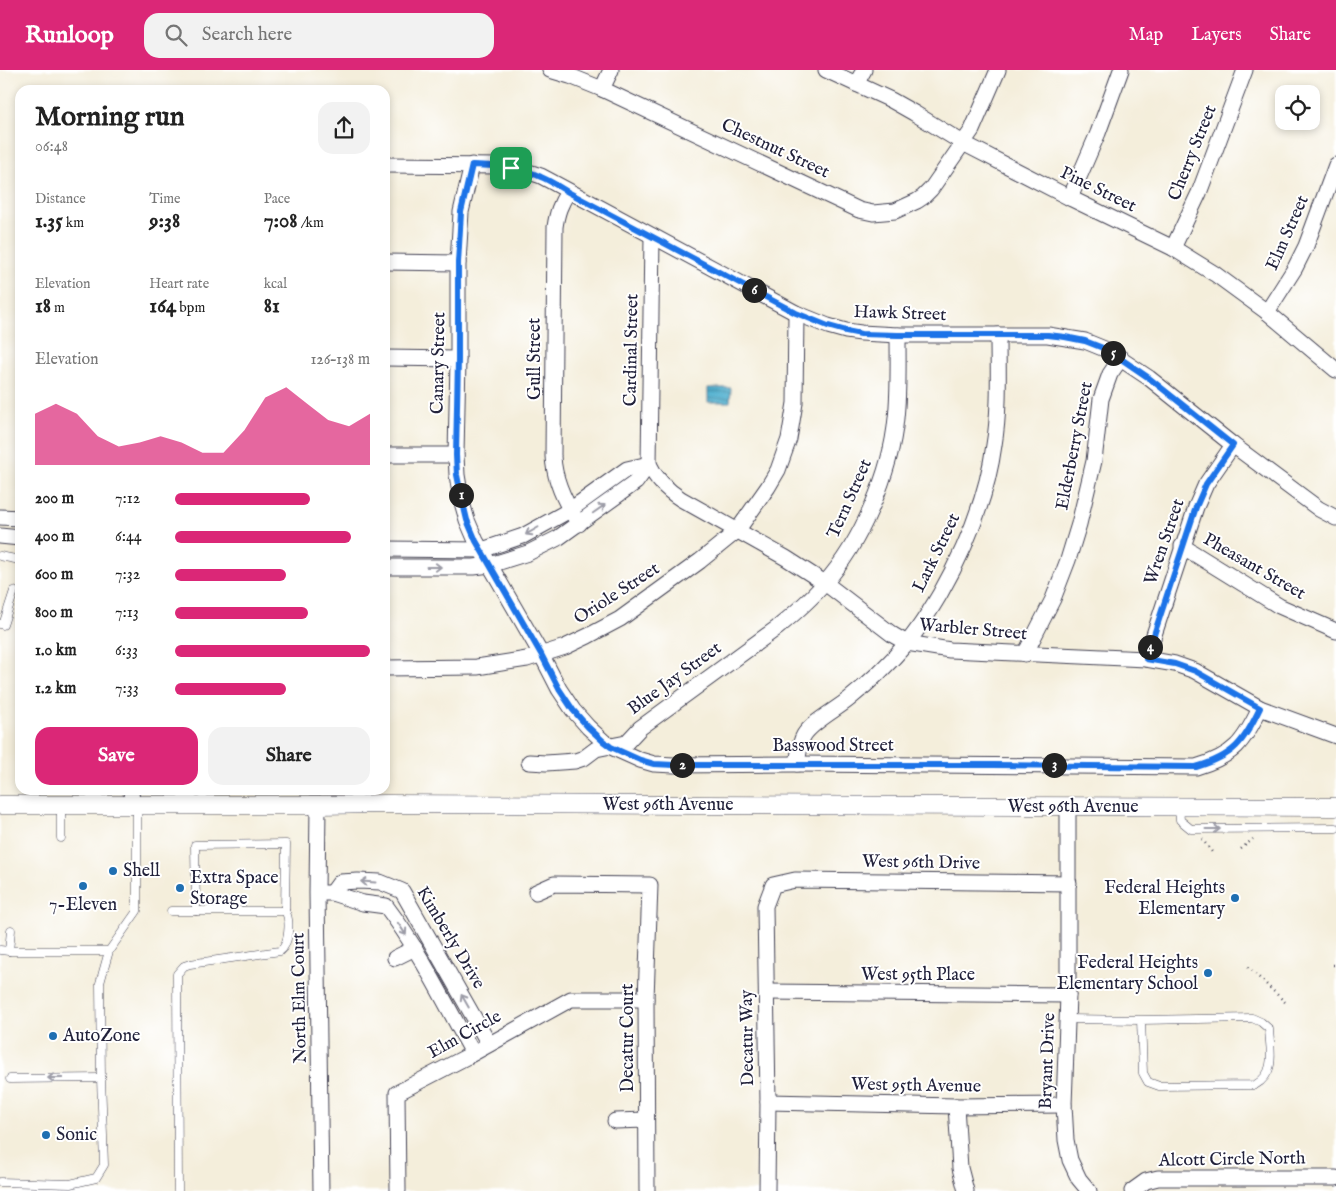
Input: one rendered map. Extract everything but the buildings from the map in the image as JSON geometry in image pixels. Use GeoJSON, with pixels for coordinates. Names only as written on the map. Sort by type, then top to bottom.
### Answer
{"type":"FeatureCollection","features":[{"type":"Feature","properties":{"kind":"street","name":"Chestnut Street"},"geometry":{"type":"LineString","coordinates":[[550,70],[602,89],[859,210],[873,213],[895,210],[910,205],[923,197],[931,189],[972,130],[998,70]]}},
{"type":"Feature","properties":{"kind":"street"},"geometry":{"type":"LineString","coordinates":[[602,89],[611,70]]}},
{"type":"Feature","properties":{"kind":"street","name":"Pine Street"},"geometry":{"type":"LineString","coordinates":[[826,70],[914,113],[963,143],[1070,198],[1173,248],[1215,274],[1267,312],[1336,370]]}},
{"type":"Feature","properties":{"kind":"street"},"geometry":{"type":"LineString","coordinates":[[856,84],[864,70]]}},
{"type":"Feature","properties":{"kind":"street"},"geometry":{"type":"LineString","coordinates":[[1070,198],[1098,133],[1121,70]]}},
{"type":"Feature","properties":{"kind":"street","name":"Cherry Street"},"geometry":{"type":"LineString","coordinates":[[1173,248],[1199,193],[1244,70]]}},
{"type":"Feature","properties":{"kind":"street","name":"Hawk Street"},"geometry":{"type":"LineString","coordinates":[[390,165],[500,166],[541,176],[796,313],[846,331],[861,334],[898,335],[1048,335],[1085,341],[1108,350],[1121,358],[1233,445],[1319,509],[1336,518]]}},
{"type":"Feature","properties":{"kind":"street","name":"Canary Street"},"geometry":{"type":"LineString","coordinates":[[472,165],[461,212],[458,263],[456,455],[457,475],[467,520],[486,558]]}},
{"type":"Feature","properties":{"kind":"street","name":"Elm Street"},"geometry":{"type":"LineString","coordinates":[[1267,312],[1295,268],[1306,246],[1336,165]]}},
{"type":"Feature","properties":{"kind":"street","name":"Gull Street"},"geometry":{"type":"LineString","coordinates":[[568,192],[561,203],[555,228],[553,456],[556,478],[570,510],[579,524]]}},
{"type":"Feature","properties":{"kind":"street","name":"Cardinal Street"},"geometry":{"type":"LineString","coordinates":[[650,464],[652,236]]}},
{"type":"Feature","properties":{"kind":"street"},"geometry":{"type":"LineString","coordinates":[[390,262],[458,263]]}},
{"type":"Feature","properties":{"kind":"street","name":"Oriole Street"},"geometry":{"type":"LineString","coordinates":[[390,668],[477,667],[509,662],[565,646],[588,636],[620,618],[700,561],[737,531],[778,470],[788,440],[795,403],[796,313]]}},
{"type":"Feature","properties":{"kind":"street","name":"Tern Street"},"geometry":{"type":"LineString","coordinates":[[825,583],[862,528],[887,466],[896,420],[898,335]]}},
{"type":"Feature","properties":{"kind":"street","name":"Lark Street"},"geometry":{"type":"LineString","coordinates":[[797,764],[801,742],[807,731],[868,682],[907,643],[930,611],[953,570],[972,528],[981,502],[995,444],[998,335]]}},
{"type":"Feature","properties":{"kind":"street"},"geometry":{"type":"LineString","coordinates":[[390,358],[458,359]]}},
{"type":"Feature","properties":{"kind":"street","name":"Elderberry Street"},"geometry":{"type":"LineString","coordinates":[[1025,654],[1053,599],[1068,560],[1079,524],[1094,460],[1100,400],[1110,374],[1121,358]]}},
{"type":"Feature","properties":{"kind":"street","name":"Wren Street"},"geometry":{"type":"LineString","coordinates":[[1146,659],[1196,507],[1206,484],[1233,445]]}},
{"type":"Feature","properties":{"kind":"street"},"geometry":{"type":"LineString","coordinates":[[390,455],[456,455]]}},
{"type":"Feature","properties":{"kind":"street"},"geometry":{"type":"LineString","coordinates":[[390,567],[474,567],[523,536],[570,510],[627,469],[650,464]]}},
{"type":"Feature","properties":{"kind":"street"},"geometry":{"type":"LineString","coordinates":[[390,549],[486,558],[528,552],[558,538],[579,524],[636,482],[650,464]]}},
{"type":"Feature","properties":{"kind":"street","name":"Warbler Street"},"geometry":{"type":"LineString","coordinates":[[650,464],[659,481],[668,491],[786,558],[825,583],[893,635],[907,643],[950,650],[1146,659],[1175,664],[1195,671],[1260,708],[1336,736]]}},
{"type":"Feature","properties":{"kind":"street"},"geometry":{"type":"LineString","coordinates":[[0,517],[15,518]]}},
{"type":"Feature","properties":{"kind":"street"},"geometry":{"type":"LineString","coordinates":[[0,536],[15,538]]}},
{"type":"Feature","properties":{"kind":"street","name":"Pheasant Street"},"geometry":{"type":"LineString","coordinates":[[1182,546],[1279,606],[1336,631]]}},
{"type":"Feature","properties":{"kind":"street","name":"Basswood Street"},"geometry":{"type":"LineString","coordinates":[[486,558],[559,689],[573,710],[593,732],[611,747],[654,764],[1196,767],[1220,759],[1228,754],[1252,726],[1260,708]]}},
{"type":"Feature","properties":{"kind":"street","name":"Blue Jay Street"},"geometry":{"type":"LineString","coordinates":[[528,762],[575,761],[584,758],[596,749],[626,743],[640,728],[796,613],[825,583]]}},
{"type":"Feature","properties":{"kind":"street","name":"West 96th Avenue"},"geometry":{"type":"LineString","coordinates":[[0,804],[61,804],[133,800],[318,805],[1336,807]]}},
{"type":"Feature","properties":{"kind":"street","name":"North Elm Court"},"geometry":{"type":"LineString","coordinates":[[318,805],[325,893],[321,1191]]}},
{"type":"Feature","properties":{"kind":"street","name":"Bryant Drive"},"geometry":{"type":"LineString","coordinates":[[1068,807],[1068,1019],[1064,1105],[1066,1140],[1070,1160],[1079,1179],[1089,1191]]}},
{"type":"Feature","properties":{"kind":"street","name":"West 96th Drive"},"geometry":{"type":"LineString","coordinates":[[773,885],[795,880],[1069,883]]}},
{"type":"Feature","properties":{"kind":"street","name":"Kimberly Drive"},"geometry":{"type":"LineString","coordinates":[[325,893],[340,882],[358,881],[380,882],[402,891],[490,1044]]}},
{"type":"Feature","properties":{"kind":"street","name":"Decatur Court"},"geometry":{"type":"LineString","coordinates":[[536,892],[554,884],[650,884],[646,999],[647,1191]]}},
{"type":"Feature","properties":{"kind":"street","name":"Decatur Way"},"geometry":{"type":"LineString","coordinates":[[767,1191],[768,1102],[765,906],[773,885]]}},
{"type":"Feature","properties":{"kind":"street","name":"Kimberly Drive"},"geometry":{"type":"LineString","coordinates":[[325,893],[363,903],[386,906],[415,948],[473,1053]]}},
{"type":"Feature","properties":{"kind":"street"},"geometry":{"type":"LineString","coordinates":[[395,958],[415,948]]}},
{"type":"Feature","properties":{"kind":"street","name":"West 95th Place"},"geometry":{"type":"LineString","coordinates":[[767,992],[1068,995]]}},
{"type":"Feature","properties":{"kind":"street","name":"Elm Circle"},"geometry":{"type":"LineString","coordinates":[[398,1191],[397,1093],[570,999],[646,999]]}},
{"type":"Feature","properties":{"kind":"street","name":"West 95th Avenue"},"geometry":{"type":"LineString","coordinates":[[768,1102],[956,1106],[1064,1105]]}},
{"type":"Feature","properties":{"kind":"street"},"geometry":{"type":"LineString","coordinates":[[956,1106],[960,1168],[966,1191]]}},
{"type":"Feature","properties":{"kind":"street"},"geometry":{"type":"LineString","coordinates":[[615,1121],[646,1120]]}},
{"type":"Feature","properties":{"kind":"street","name":"Alcott Circle North"},"geometry":{"type":"LineString","coordinates":[[1132,1191],[1146,1181],[1158,1178],[1336,1178]]}},
{"type":"Feature","properties":{"kind":"lane"},"geometry":{"type":"LineString","coordinates":[[0,556],[15,559]]}},
{"type":"Feature","properties":{"kind":"lane"},"geometry":{"type":"LineString","coordinates":[[0,624],[2,625],[14,591]]}},
{"type":"Feature","properties":{"kind":"lane"},"geometry":{"type":"LineString","coordinates":[[0,1182],[70,1184],[96,1178],[104,1165],[100,982],[109,951],[137,911],[133,800]]}},
{"type":"Feature","properties":{"kind":"lane"},"geometry":{"type":"LineString","coordinates":[[61,804],[61,838]]}},
{"type":"Feature","properties":{"kind":"lane"},"geometry":{"type":"LineString","coordinates":[[1179,807],[1180,820],[1191,829],[1336,828]]}},
{"type":"Feature","properties":{"kind":"lane"},"geometry":{"type":"LineString","coordinates":[[178,1191],[177,974],[184,966],[190,964],[280,951],[284,948],[288,934],[288,914],[285,911],[286,844],[195,845],[196,911]]}},
{"type":"Feature","properties":{"kind":"lane"},"geometry":{"type":"LineString","coordinates":[[171,911],[285,911]]}},
{"type":"Feature","properties":{"kind":"lane"},"geometry":{"type":"LineString","coordinates":[[9,951],[11,930]]}},
{"type":"Feature","properties":{"kind":"lane"},"geometry":{"type":"LineString","coordinates":[[0,950],[109,951]]}},
{"type":"Feature","properties":{"kind":"lane"},"geometry":{"type":"LineString","coordinates":[[1068,1019],[1252,1018],[1261,1022],[1269,1029],[1271,1065],[1268,1073],[1261,1082],[1255,1085],[1158,1086],[1148,1082],[1143,1074],[1141,1020]]}},
{"type":"Feature","properties":{"kind":"lane"},"geometry":{"type":"LineString","coordinates":[[10,1079],[101,1078]]}},
{"type":"Feature","properties":{"kind":"path"},"geometry":{"type":"LineString","coordinates":[[1241,850],[1256,836]]}},
{"type":"Feature","properties":{"kind":"path"},"geometry":{"type":"LineString","coordinates":[[1201,837],[1212,852]]}},
{"type":"Feature","properties":{"kind":"path"},"geometry":{"type":"LineString","coordinates":[[1248,967],[1285,1002]]}},
{"type":"Feature","properties":{"kind":"water"},"geometry":{"type":"Polygon","coordinates":[[[708,388],[731,388],[730,402],[708,402],[708,388]]]}},
{"type":"Feature","properties":{"kind":"place","name":"Shell"},"geometry":{"type":"Point","coordinates":[113,871]}},
{"type":"Feature","properties":{"kind":"place","name":"7-Eleven"},"geometry":{"type":"Point","coordinates":[83,886]}},
{"type":"Feature","properties":{"kind":"place","name":"Extra Space Storage"},"geometry":{"type":"Point","coordinates":[180,888]}},
{"type":"Feature","properties":{"kind":"place","name":"Federal Heights Elementary"},"geometry":{"type":"Point","coordinates":[1235,898]}},
{"type":"Feature","properties":{"kind":"place","name":"Federal Heights Elementary School"},"geometry":{"type":"Point","coordinates":[1208,973]}},
{"type":"Feature","properties":{"kind":"place","name":"AutoZone"},"geometry":{"type":"Point","coordinates":[53,1036]}},
{"type":"Feature","properties":{"kind":"place","name":"Sonic"},"geometry":{"type":"Point","coordinates":[46,1135]}},
{"type":"Feature","properties":{"kind":"route"},"geometry":{"type":"LineString","coordinates":[[472,165],[511,168],[541,176],[796,313],[828,326],[861,334],[1048,335],[1065,337],[1085,341],[1108,350],[1149,378],[1233,445],[1206,484],[1196,507],[1146,659],[1175,664],[1195,671],[1260,708],[1252,726],[1228,754],[1220,759],[1196,767],[674,765],[654,764],[640,760],[611,747],[603,741],[573,710],[559,689],[476,541],[467,520],[457,475],[458,263],[461,212],[472,165]]}}]}
